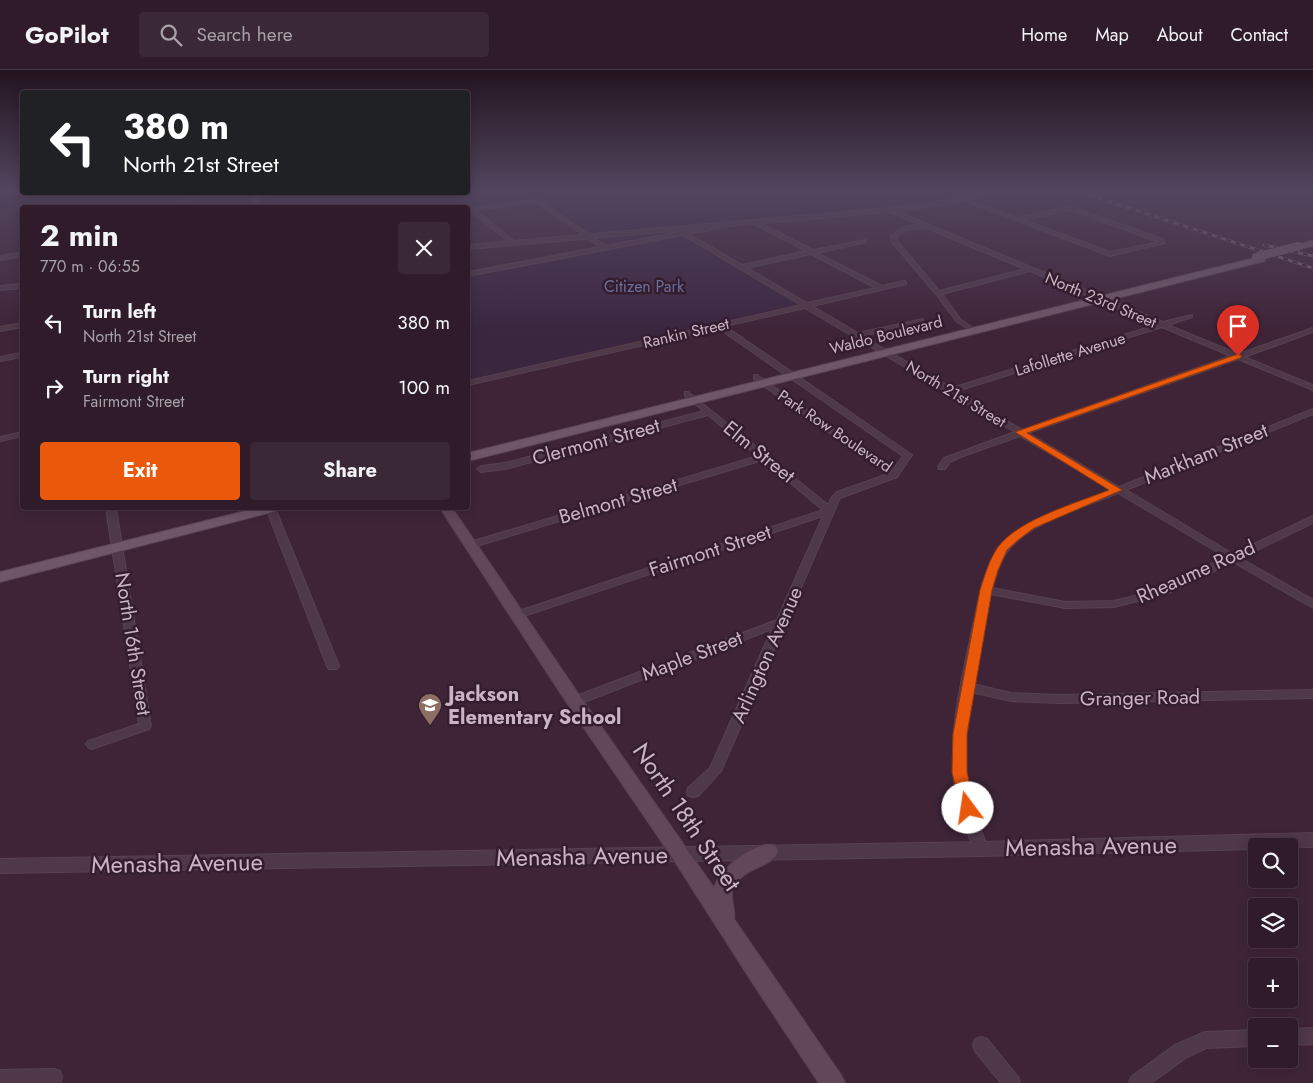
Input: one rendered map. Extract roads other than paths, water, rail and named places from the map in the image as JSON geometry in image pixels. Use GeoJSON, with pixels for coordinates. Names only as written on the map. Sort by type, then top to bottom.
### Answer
{"type":"FeatureCollection","features":[{"type":"Feature","properties":{"kind":"main road","name":"Waldo Boulevard"},"geometry":{"type":"LineString","coordinates":[[970,329],[1090,296],[1308,246]]}},
{"type":"Feature","properties":{"kind":"main road","name":"Waldo Boulevard"},"geometry":{"type":"LineString","coordinates":[[470,457],[761,380],[970,329],[1101,300],[1259,258]]}},
{"type":"Feature","properties":{"kind":"main road","name":"Waldo Boulevard"},"geometry":{"type":"LineString","coordinates":[[470,448],[692,398]]}},
{"type":"Feature","properties":{"kind":"main road"},"geometry":{"type":"LineString","coordinates":[[0,577],[226,510]]}},
{"type":"Feature","properties":{"kind":"main road"},"geometry":{"type":"LineString","coordinates":[[0,567],[261,510]]}},
{"type":"Feature","properties":{"kind":"main road","name":"North 18th Street"},"geometry":{"type":"LineString","coordinates":[[447,510],[575,701],[681,854],[757,972],[833,1083]]}},
{"type":"Feature","properties":{"kind":"main road"},"geometry":{"type":"LineString","coordinates":[[726,922],[722,894],[726,882],[733,873],[769,852]]}},
{"type":"Feature","properties":{"kind":"street"},"geometry":{"type":"LineString","coordinates":[[507,237],[514,243]]}},
{"type":"Feature","properties":{"kind":"street"},"geometry":{"type":"LineString","coordinates":[[470,247],[575,237]]}},
{"type":"Feature","properties":{"kind":"street"},"geometry":{"type":"LineString","coordinates":[[591,237],[605,248]]}},
{"type":"Feature","properties":{"kind":"street"},"geometry":{"type":"LineString","coordinates":[[470,274],[666,237]]}},
{"type":"Feature","properties":{"kind":"street","name":"North 21st Street"},"geometry":{"type":"LineString","coordinates":[[691,237],[1313,605]]}},
{"type":"Feature","properties":{"kind":"street"},"geometry":{"type":"LineString","coordinates":[[784,237],[881,288]]}},
{"type":"Feature","properties":{"kind":"street"},"geometry":{"type":"LineString","coordinates":[[893,237],[895,242],[938,292],[959,321],[970,329]]}},
{"type":"Feature","properties":{"kind":"street","name":"North 23rd Street"},"geometry":{"type":"LineString","coordinates":[[953,237],[1313,388]]}},
{"type":"Feature","properties":{"kind":"street"},"geometry":{"type":"LineString","coordinates":[[1066,237],[1110,254],[1162,243],[1160,240],[1152,237]]}},
{"type":"Feature","properties":{"kind":"street"},"geometry":{"type":"LineString","coordinates":[[741,267],[864,241]]}},
{"type":"Feature","properties":{"kind":"street"},"geometry":{"type":"LineString","coordinates":[[0,258],[20,254]]}},
{"type":"Feature","properties":{"kind":"street"},"geometry":{"type":"LineString","coordinates":[[938,292],[1029,270]]}},
{"type":"Feature","properties":{"kind":"street","name":"Rankin Street"},"geometry":{"type":"LineString","coordinates":[[470,382],[904,283]]}},
{"type":"Feature","properties":{"kind":"street"},"geometry":{"type":"LineString","coordinates":[[0,288],[20,286]]}},
{"type":"Feature","properties":{"kind":"street","name":"Lafollette Avenue"},"geometry":{"type":"LineString","coordinates":[[951,391],[1190,316]]}},
{"type":"Feature","properties":{"kind":"street"},"geometry":{"type":"LineString","coordinates":[[857,335],[922,320]]}},
{"type":"Feature","properties":{"kind":"street"},"geometry":{"type":"LineString","coordinates":[[0,329],[20,325]]}},
{"type":"Feature","properties":{"kind":"street","name":"Park Row Boulevard"},"geometry":{"type":"LineString","coordinates":[[719,325],[908,455],[894,475],[761,380]]}},
{"type":"Feature","properties":{"kind":"street"},"geometry":{"type":"LineString","coordinates":[[942,467],[947,460],[1020,432],[1313,330]]}},
{"type":"Feature","properties":{"kind":"street"},"geometry":{"type":"LineString","coordinates":[[1303,334],[1313,338]]}},
{"type":"Feature","properties":{"kind":"street"},"geometry":{"type":"LineString","coordinates":[[0,359],[20,355]]}},
{"type":"Feature","properties":{"kind":"street","name":"Elm Street"},"geometry":{"type":"LineString","coordinates":[[692,398],[830,511]]}},
{"type":"Feature","properties":{"kind":"street","name":"Markham Street"},"geometry":{"type":"LineString","coordinates":[[981,849],[964,797],[960,772],[960,734],[986,590],[992,570],[1002,549],[1014,537],[1030,526],[1313,411]]}},
{"type":"Feature","properties":{"kind":"street","name":"Clermont Street"},"geometry":{"type":"LineString","coordinates":[[481,469],[505,466],[709,412]]}},
{"type":"Feature","properties":{"kind":"street"},"geometry":{"type":"LineString","coordinates":[[0,439],[20,434]]}},
{"type":"Feature","properties":{"kind":"street","name":"Belmont Street"},"geometry":{"type":"LineString","coordinates":[[470,544],[765,457]]}},
{"type":"Feature","properties":{"kind":"street"},"geometry":{"type":"LineString","coordinates":[[830,511],[836,496],[894,475]]}},
{"type":"Feature","properties":{"kind":"street","name":"North 16th Street"},"geometry":{"type":"LineString","coordinates":[[92,744],[145,726],[111,510]]}},
{"type":"Feature","properties":{"kind":"street"},"geometry":{"type":"LineString","coordinates":[[271,510],[333,666]]}},
{"type":"Feature","properties":{"kind":"street","name":"Fairmont Street"},"geometry":{"type":"LineString","coordinates":[[517,615],[830,511]]}},
{"type":"Feature","properties":{"kind":"street","name":"Arlington Avenue"},"geometry":{"type":"LineString","coordinates":[[693,792],[715,771],[830,511]]}},
{"type":"Feature","properties":{"kind":"street","name":"Rheaume Road"},"geometry":{"type":"LineString","coordinates":[[986,590],[1065,605],[1114,604],[1141,599],[1162,592],[1313,519]]}},
{"type":"Feature","properties":{"kind":"street","name":"Maple Street"},"geometry":{"type":"LineString","coordinates":[[575,701],[781,622]]}},
{"type":"Feature","properties":{"kind":"street","name":"Granger Road"},"geometry":{"type":"LineString","coordinates":[[968,687],[1010,697],[1059,699],[1313,694]]}},
{"type":"Feature","properties":{"kind":"street","name":"Menasha Avenue"},"geometry":{"type":"LineString","coordinates":[[0,866],[981,849],[1313,840]]}},
{"type":"Feature","properties":{"kind":"street"},"geometry":{"type":"LineString","coordinates":[[1298,1037],[1313,1036]]}},
{"type":"Feature","properties":{"kind":"street"},"geometry":{"type":"LineString","coordinates":[[1137,1083],[1181,1051],[1205,1040],[1248,1038]]}},
{"type":"Feature","properties":{"kind":"street"},"geometry":{"type":"LineString","coordinates":[[981,1045],[1012,1083]]}},
{"type":"Feature","properties":{"kind":"street"},"geometry":{"type":"LineString","coordinates":[[0,1078],[32,1080],[54,1077]]}},
{"type":"Feature","properties":{"kind":"railway"},"geometry":{"type":"LineString","coordinates":[[1219,237],[1313,268]]}},
{"type":"Feature","properties":{"kind":"railway"},"geometry":{"type":"LineString","coordinates":[[1264,245],[1313,256]]}},
{"type":"Feature","properties":{"kind":"place","name":"Jackson Elementary School"},"geometry":{"type":"Point","coordinates":[430,726]}},
{"type":"Feature","properties":{"kind":"park label","name":"Citizen Park"},"geometry":{"type":"Point","coordinates":[644,286]}}]}
